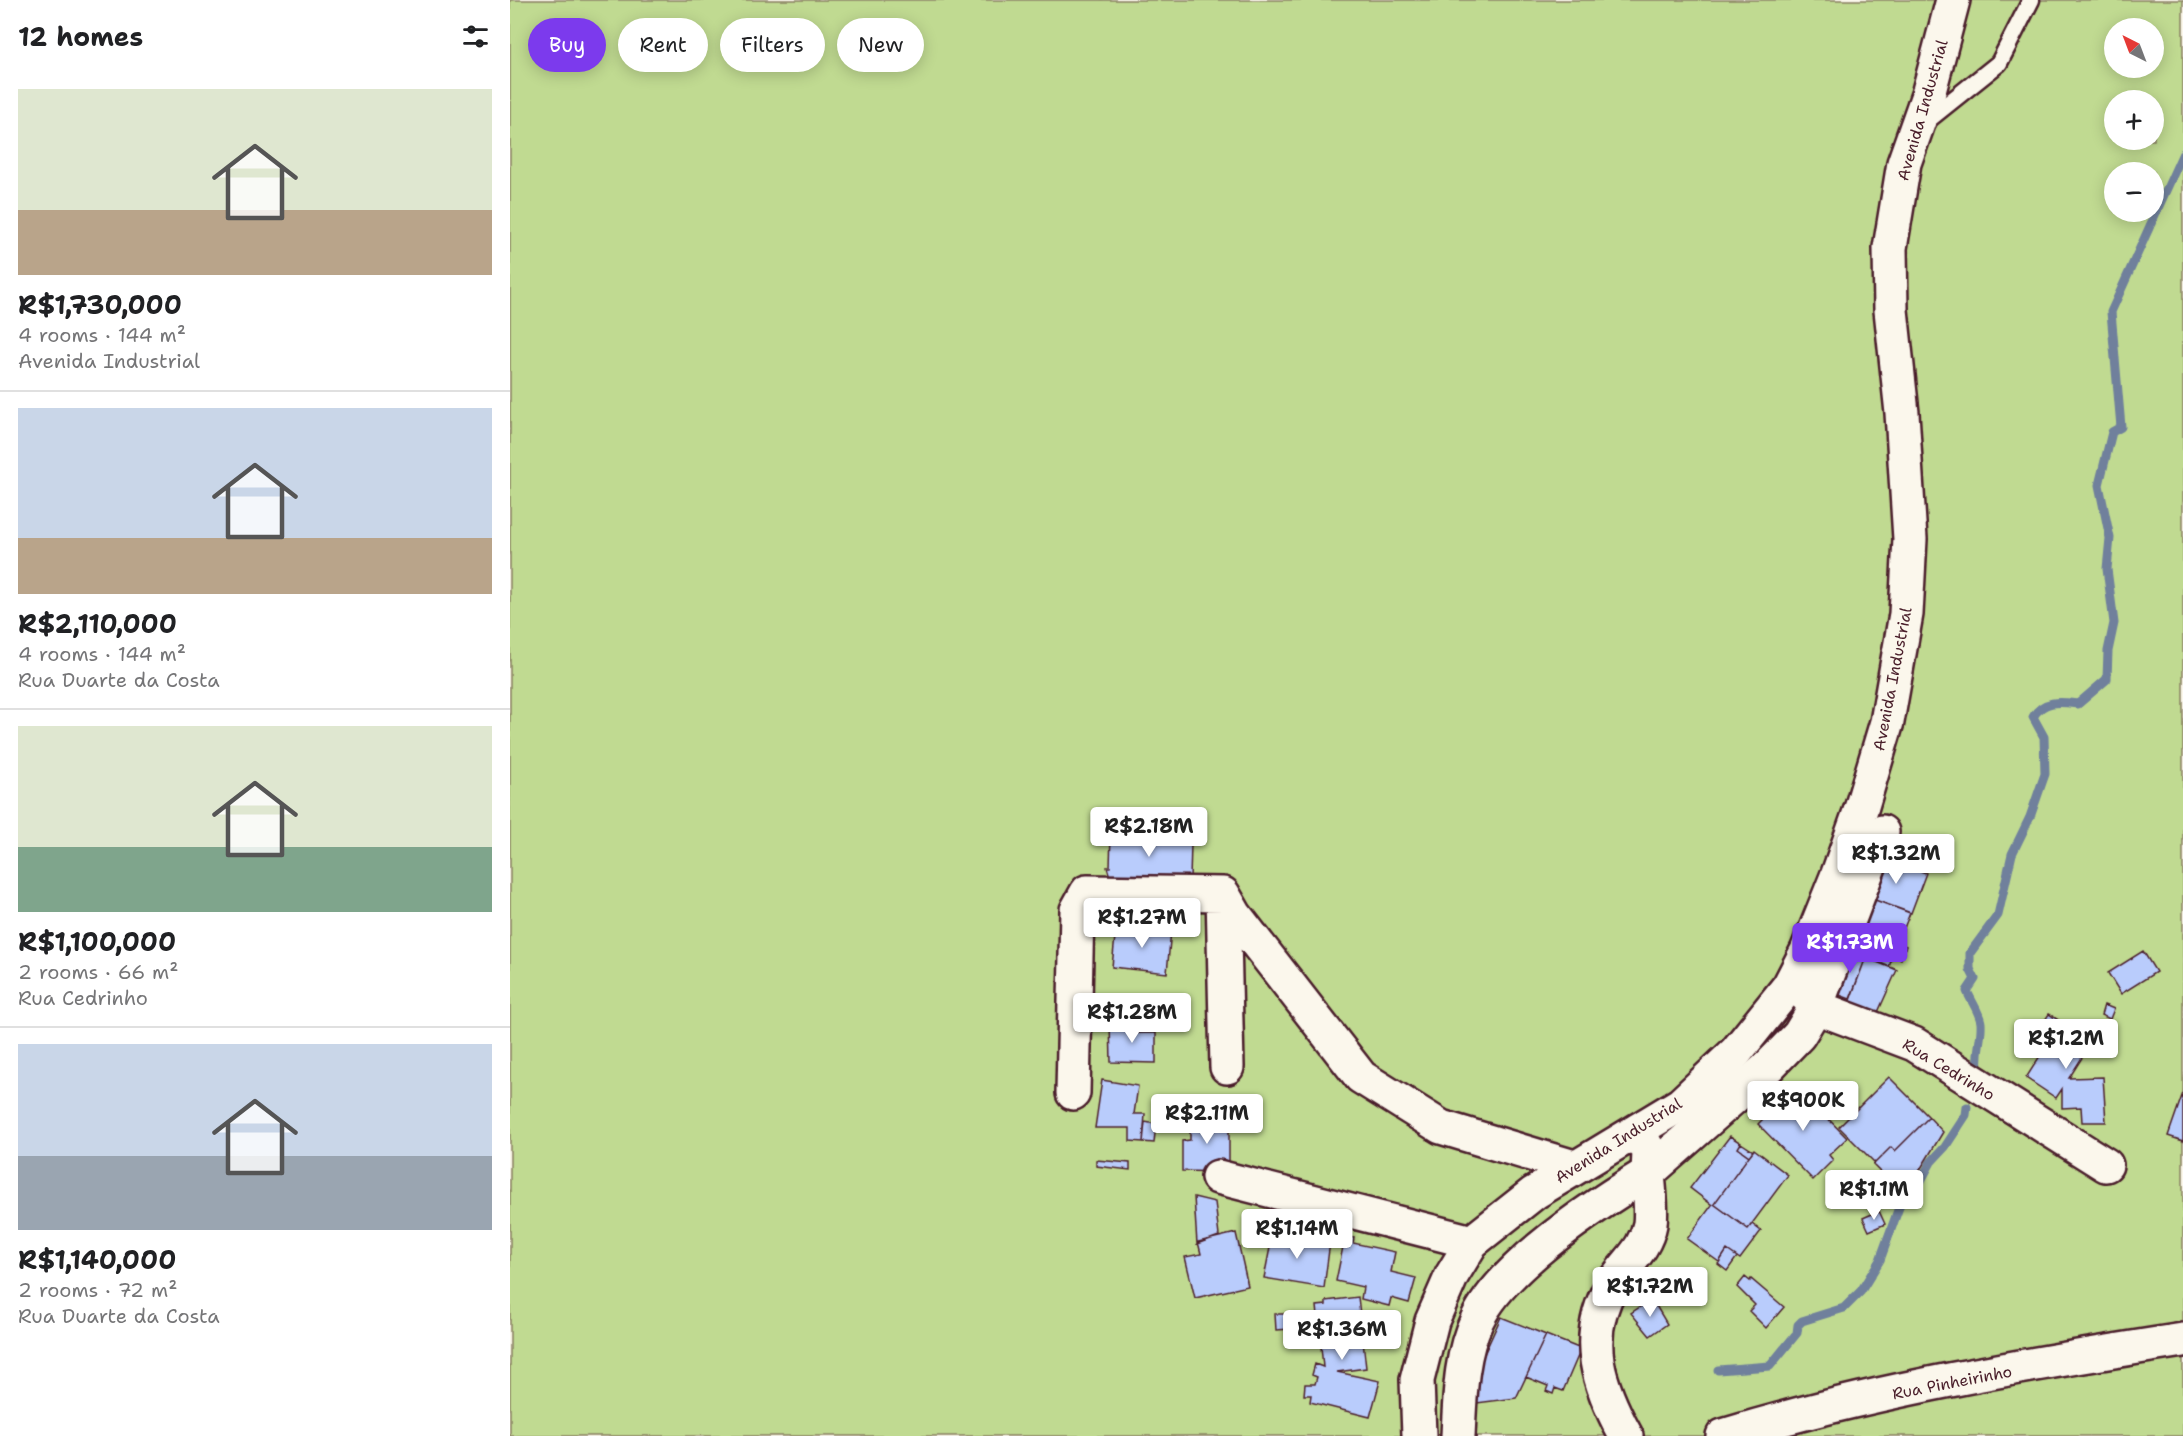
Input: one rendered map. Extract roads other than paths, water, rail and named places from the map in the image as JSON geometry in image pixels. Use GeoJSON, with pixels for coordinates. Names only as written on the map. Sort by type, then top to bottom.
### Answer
{"type":"FeatureCollection","features":[{"type":"Feature","properties":{"kind":"street","name":"Avenida Industrial"},"geometry":{"type":"LineString","coordinates":[[1419,1436],[1417,1380],[1432,1321],[1452,1275],[1472,1242],[1504,1214],[1574,1167],[1681,1104],[1736,1052],[1792,979],[1812,940],[1862,806],[1887,722],[1906,614],[1910,538],[1902,413],[1891,310],[1890,248],[1904,163],[1953,0]]}},
{"type":"Feature","properties":{"kind":"street","name":"Avenida Industrial"},"geometry":{"type":"LineString","coordinates":[[1458,1436],[1461,1373],[1477,1319],[1506,1276],[1608,1197],[1648,1173],[1766,1069],[1799,1035],[1816,1007],[1882,832]]}},
{"type":"Feature","properties":{"kind":"street"},"geometry":{"type":"LineString","coordinates":[[1073,1093],[1077,910],[1087,891],[1223,894]]}},
{"type":"Feature","properties":{"kind":"street"},"geometry":{"type":"LineString","coordinates":[[1223,894],[1227,1066]]}},
{"type":"Feature","properties":{"kind":"street"},"geometry":{"type":"LineString","coordinates":[[1223,894],[1235,915],[1361,1077],[1441,1127],[1574,1167]]}},
{"type":"Feature","properties":{"kind":"street","name":"Rua Cedrinho"},"geometry":{"type":"LineString","coordinates":[[1792,979],[1816,1007],[1914,1044],[2106,1165]]}},
{"type":"Feature","properties":{"kind":"street"},"geometry":{"type":"LineString","coordinates":[[1626,1436],[1607,1402],[1598,1372],[1595,1326],[1612,1285],[1637,1256],[1650,1223],[1649,1152],[1638,1130]]}},
{"type":"Feature","properties":{"kind":"street"},"geometry":{"type":"LineString","coordinates":[[1218,1177],[1472,1242]]}},
{"type":"Feature","properties":{"kind":"street","name":"Rua Pinheirinho"},"geometry":{"type":"LineString","coordinates":[[1723,1436],[1849,1402],[2083,1356],[2183,1340]]}},
{"type":"Feature","properties":{"kind":"lane"},"geometry":{"type":"LineString","coordinates":[[1915,130],[1999,63],[2031,0]]}},
{"type":"Feature","properties":{"kind":"waterway"},"geometry":{"type":"LineString","coordinates":[[1978,1067],[1981,1023],[1967,991],[1975,979],[1970,969],[1970,953],[1998,915],[2012,854],[2030,817],[2045,774],[2044,737],[2033,717],[2037,711],[2048,704],[2059,702],[2078,704],[2107,679],[2108,651],[2114,623],[2107,569],[2110,538],[2099,485],[2112,432],[2121,427],[2111,312],[2183,153]]}},
{"type":"Feature","properties":{"kind":"waterway"},"geometry":{"type":"LineString","coordinates":[[1718,1370],[1770,1366],[1797,1333],[1798,1325],[1802,1321],[1844,1308],[1861,1291],[1880,1260],[1902,1199],[1918,1186],[1931,1162],[1945,1147],[1966,1115],[1967,1107]]}}]}
